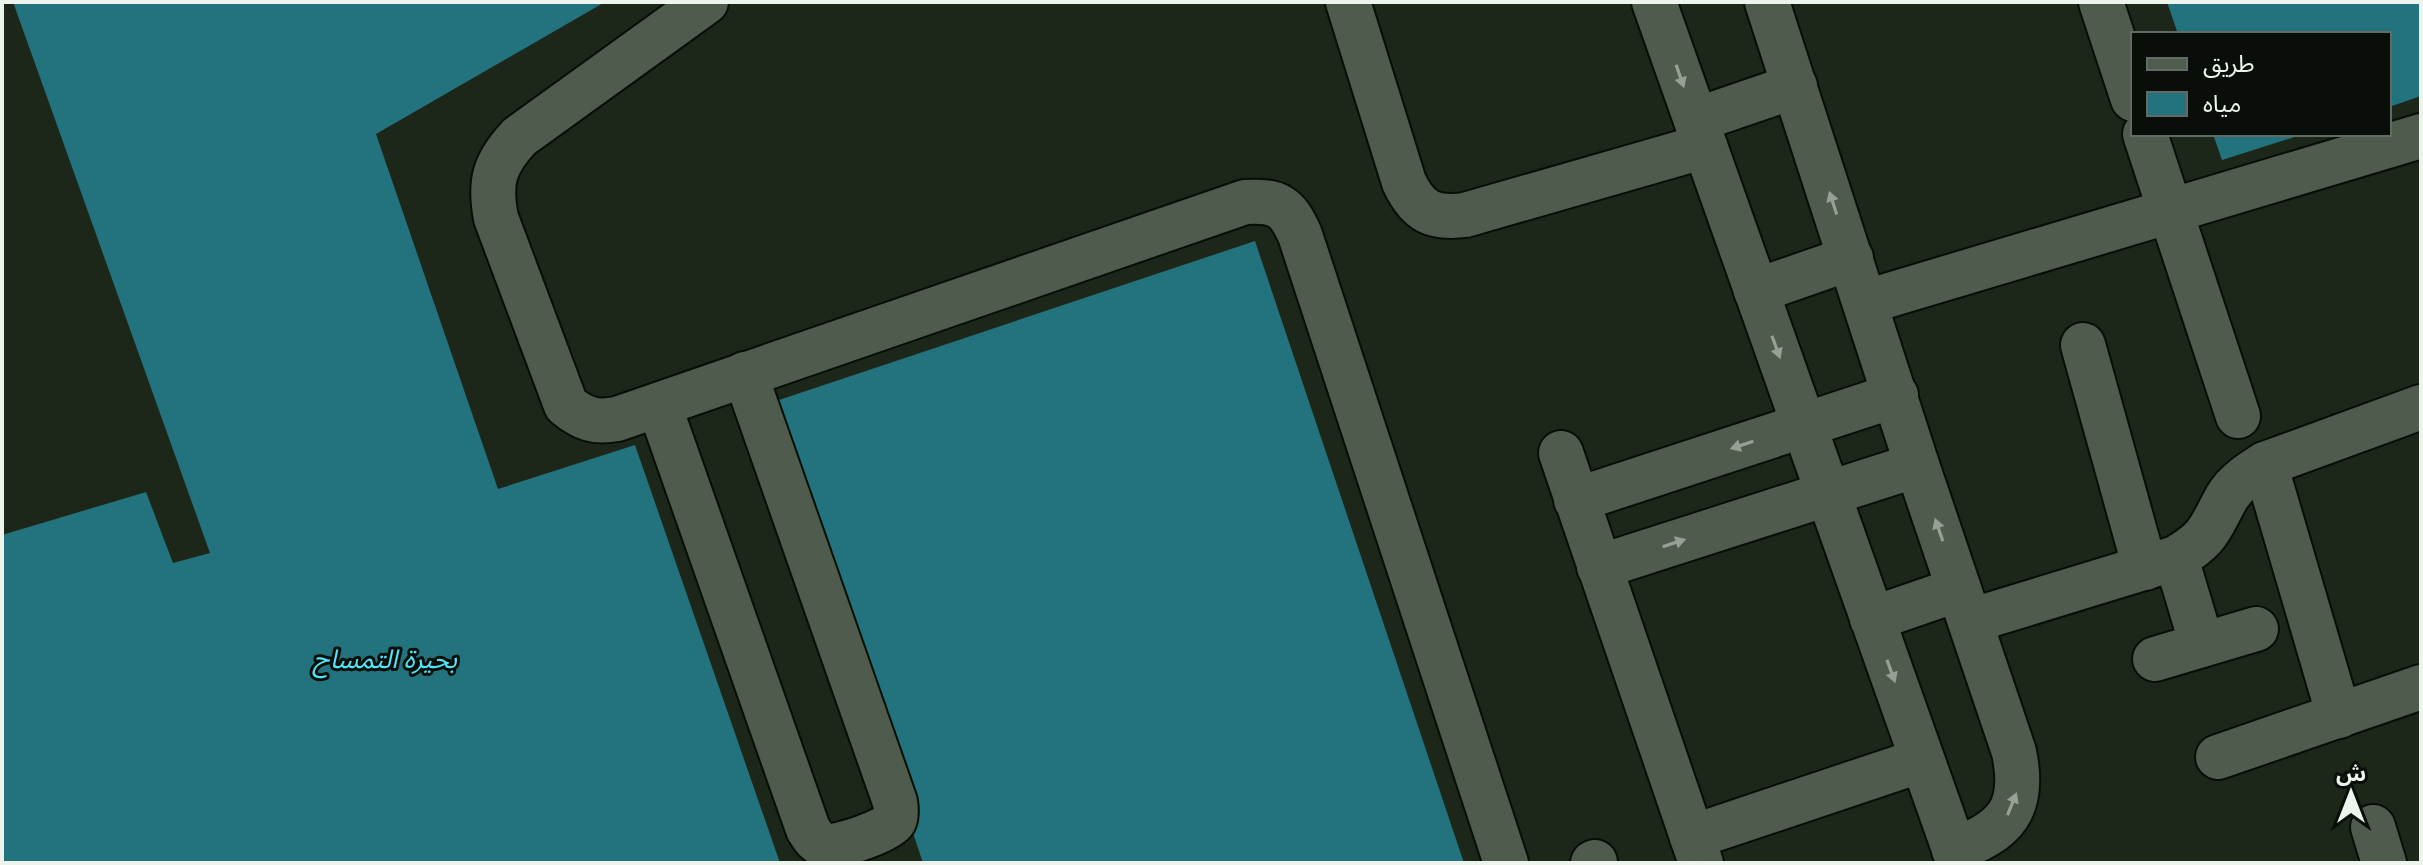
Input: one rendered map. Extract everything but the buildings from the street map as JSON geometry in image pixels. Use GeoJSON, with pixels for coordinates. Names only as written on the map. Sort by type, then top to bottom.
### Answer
{"type":"FeatureCollection","features":[{"type":"Feature","properties":{"kind":"lane"},"geometry":{"type":"LineString","coordinates":[[706,2],[519,137],[504,153],[495,173],[492,196],[496,218],[566,405],[581,417],[599,422],[617,419],[1245,202],[1263,201],[1281,206],[1292,218],[1300,235],[1506,863]]}},
{"type":"Feature","properties":{"kind":"lane"},"geometry":{"type":"LineString","coordinates":[[1348,2],[1404,182],[1412,199],[1427,212],[1446,217],[1465,215],[1700,133],[1795,86]]}},
{"type":"Feature","properties":{"kind":"lane"},"geometry":{"type":"LineString","coordinates":[[1654,2],[1956,857],[2002,824],[2015,802],[2019,777],[2014,752],[1767,2]]}},
{"type":"Feature","properties":{"kind":"lane"},"geometry":{"type":"LineString","coordinates":[[2101,2],[2131,93]]}},
{"type":"Feature","properties":{"kind":"lane"},"geometry":{"type":"LineString","coordinates":[[2146,136],[2238,416]]}},
{"type":"Feature","properties":{"kind":"lane"},"geometry":{"type":"LineString","coordinates":[[1866,302],[2421,136]]}},
{"type":"Feature","properties":{"kind":"lane"},"geometry":{"type":"LineString","coordinates":[[1756,291],[1851,258]]}},
{"type":"Feature","properties":{"kind":"lane"},"geometry":{"type":"LineString","coordinates":[[2083,345],[2160,563],[2202,645]]}},
{"type":"Feature","properties":{"kind":"lane"},"geometry":{"type":"LineString","coordinates":[[659,405],[813,837],[827,846],[836,846],[879,831],[895,820],[895,802],[745,374]]}},
{"type":"Feature","properties":{"kind":"lane"},"geometry":{"type":"LineString","coordinates":[[1576,500],[1896,395]]}},
{"type":"Feature","properties":{"kind":"lane"},"geometry":{"type":"LineString","coordinates":[[1872,619],[1964,605],[2160,563],[2193,548],[2208,534],[2228,495],[2244,477],[2265,464],[2421,407]]}},
{"type":"Feature","properties":{"kind":"lane"},"geometry":{"type":"LineString","coordinates":[[1561,453],[1696,850],[1922,760]]}},
{"type":"Feature","properties":{"kind":"lane"},"geometry":{"type":"LineString","coordinates":[[2265,464],[2339,716]]}},
{"type":"Feature","properties":{"kind":"lane"},"geometry":{"type":"LineString","coordinates":[[1599,567],[1917,465]]}},
{"type":"Feature","properties":{"kind":"lane"},"geometry":{"type":"LineString","coordinates":[[2155,659],[2256,629]]}},
{"type":"Feature","properties":{"kind":"lane"},"geometry":{"type":"LineString","coordinates":[[2218,757],[2421,687]]}},
{"type":"Feature","properties":{"kind":"water","name":"بحيرة التمساح"},"geometry":{"type":"Polygon","coordinates":[[[13,2],[605,2],[376,134],[498,489],[635,445],[780,863],[2,863],[2,535],[146,492],[173,563],[210,553],[13,2]]]}},
{"type":"Feature","properties":{"kind":"water"},"geometry":{"type":"Polygon","coordinates":[[[2167,2],[2421,2],[2421,96],[2391,106],[2391,32],[2177,32],[2167,2]]]}},
{"type":"Feature","properties":{"kind":"water"},"geometry":{"type":"Polygon","coordinates":[[[2214,136],[2298,136],[2222,160],[2214,136]]]}},
{"type":"Feature","properties":{"kind":"water"},"geometry":{"type":"Polygon","coordinates":[[[1255,241],[1464,863],[923,863],[770,403],[1255,241]]]}}]}
